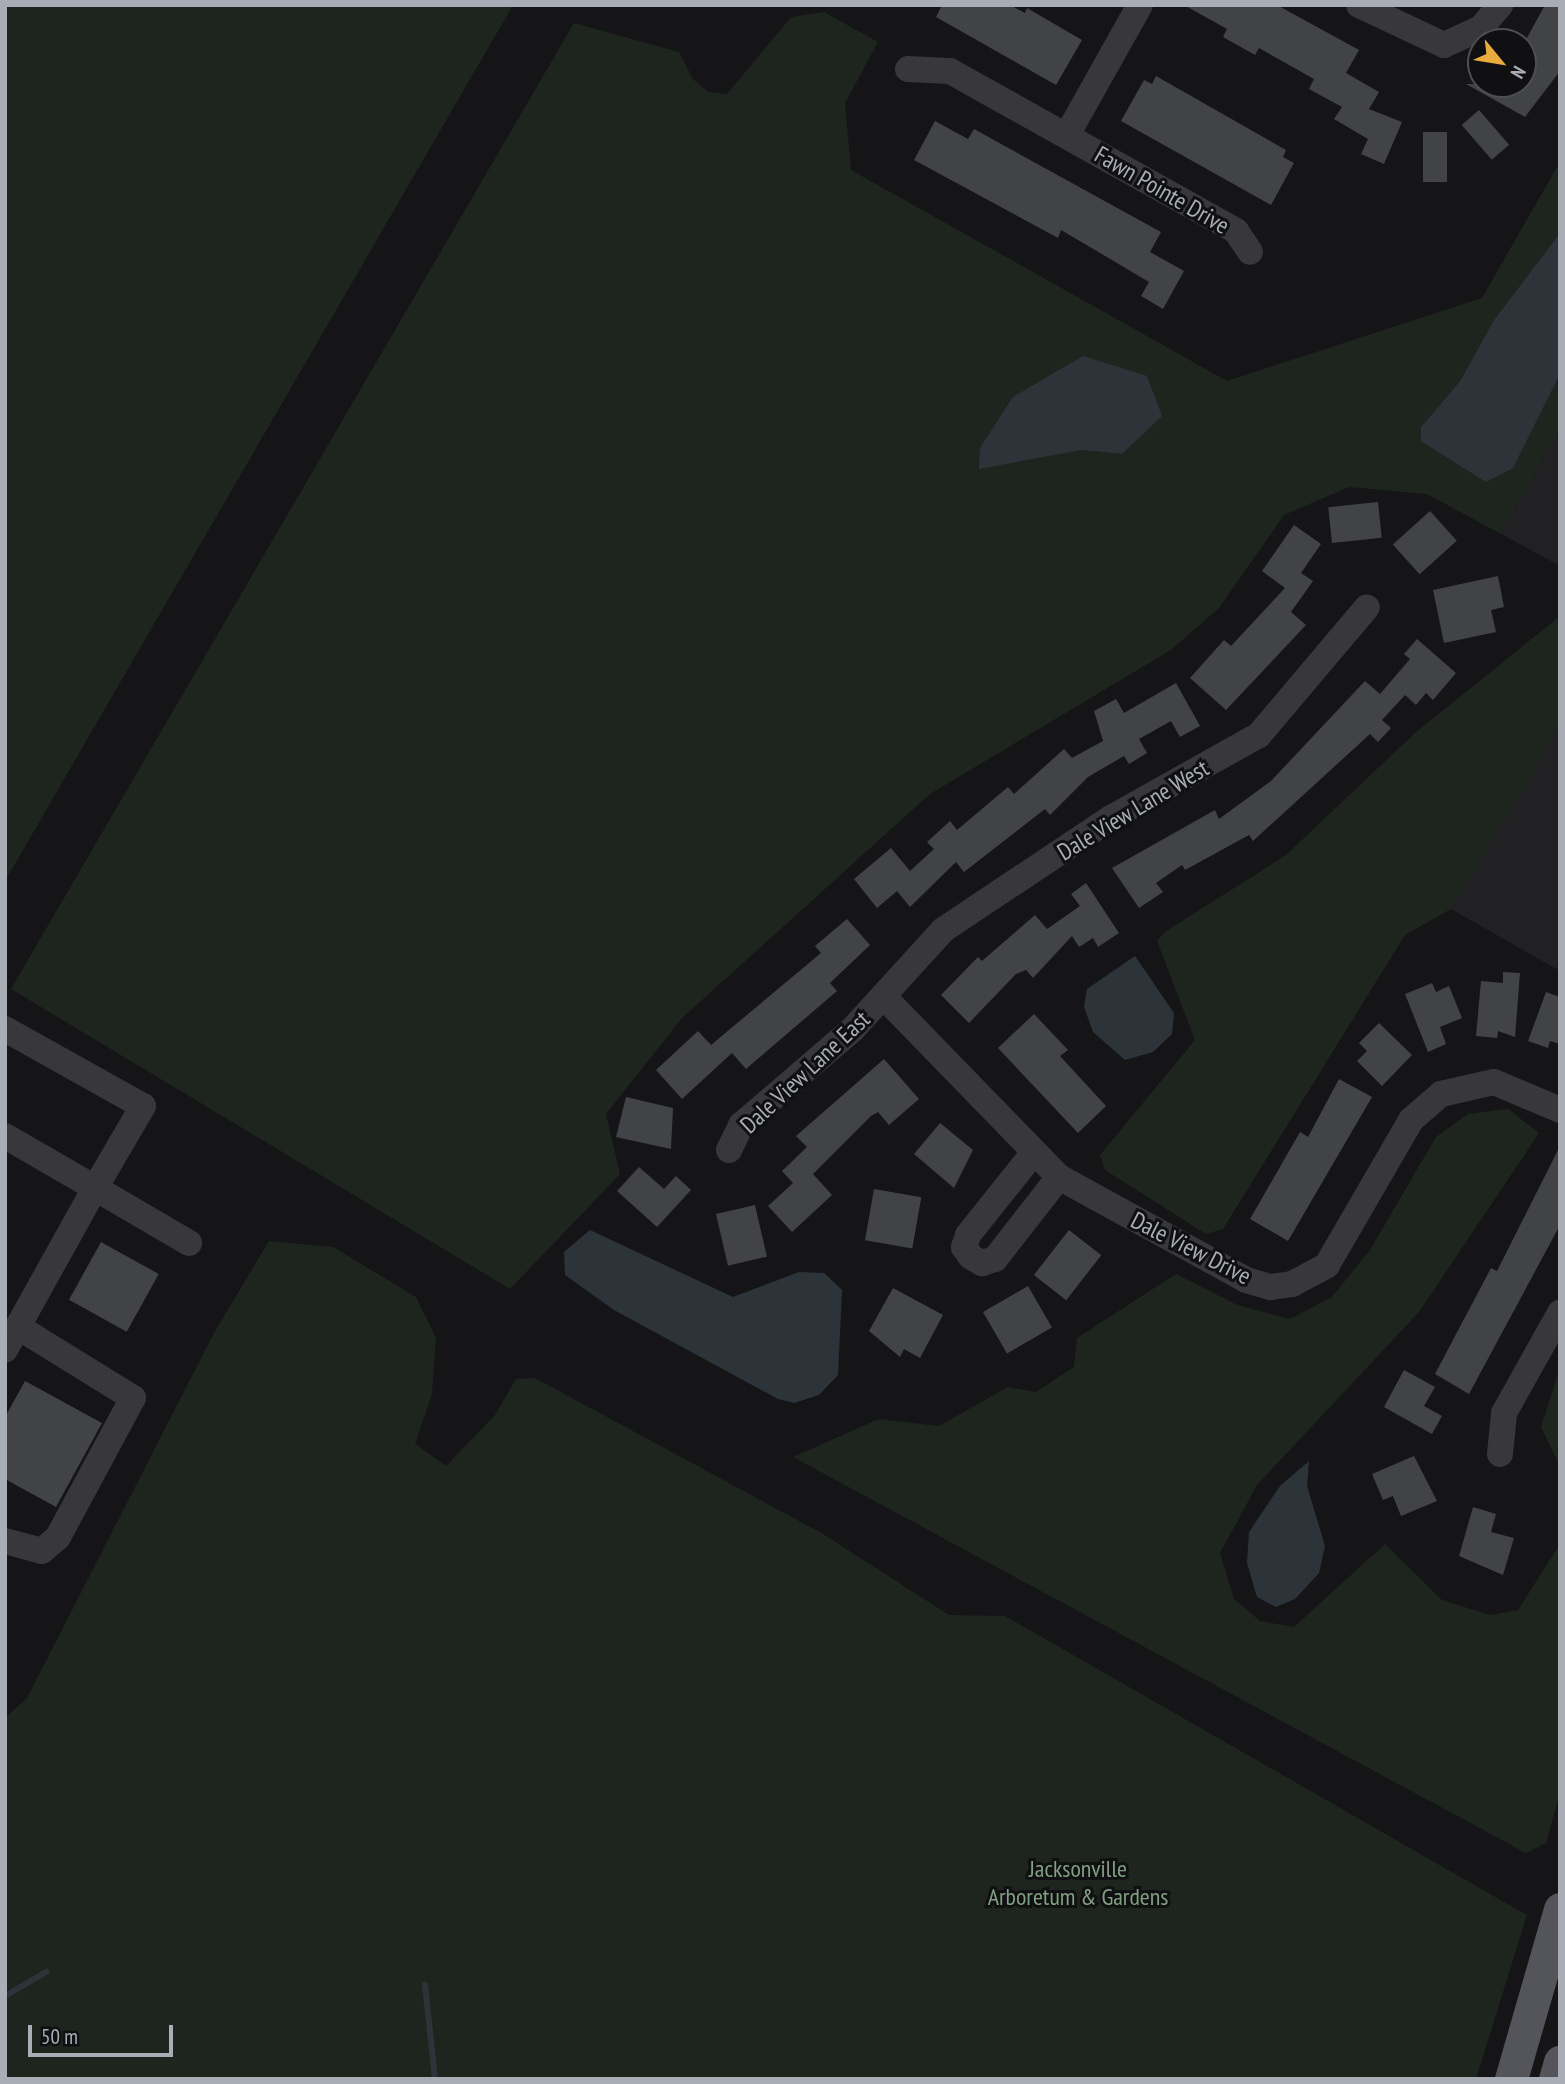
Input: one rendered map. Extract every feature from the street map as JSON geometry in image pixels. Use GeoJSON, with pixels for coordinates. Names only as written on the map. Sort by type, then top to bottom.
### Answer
{"type":"FeatureCollection","features":[{"type":"Feature","properties":{"kind":"main road"},"geometry":{"type":"LineString","coordinates":[[1511,2079],[1560,1909]]}},
{"type":"Feature","properties":{"kind":"main road"},"geometry":{"type":"LineString","coordinates":[[1555,2079],[1560,2062]]}},
{"type":"Feature","properties":{"kind":"street","name":"Fawn Pointe Drive"},"geometry":{"type":"LineString","coordinates":[[1067,135],[1140,5]]}},
{"type":"Feature","properties":{"kind":"street"},"geometry":{"type":"LineString","coordinates":[[1359,5],[1444,45],[1481,28],[1500,5]]}},
{"type":"Feature","properties":{"kind":"street","name":"Fawn Pointe Drive"},"geometry":{"type":"LineString","coordinates":[[908,69],[950,71],[1236,231],[1250,252]]}},
{"type":"Feature","properties":{"kind":"street","name":"Dale View Lane West"},"geometry":{"type":"LineString","coordinates":[[884,997],[913,957],[943,930],[1111,818],[1259,735],[1367,607]]}},
{"type":"Feature","properties":{"kind":"street","name":"Dale View Lane East"},"geometry":{"type":"LineString","coordinates":[[729,1150],[741,1125],[884,997]]}},
{"type":"Feature","properties":{"kind":"street","name":"Dale View Drive"},"geometry":{"type":"LineString","coordinates":[[884,997],[1031,1156],[1059,1177],[1246,1280],[1292,1284],[1327,1265],[1412,1120],[1441,1094],[1494,1082],[1560,1110]]}},
{"type":"Feature","properties":{"kind":"street"},"geometry":{"type":"LineString","coordinates":[[5,1030],[143,1106],[11,1338],[134,1398],[58,1537],[42,1551],[5,1541]]}},
{"type":"Feature","properties":{"kind":"street"},"geometry":{"type":"LineString","coordinates":[[5,1136],[189,1243]]}},
{"type":"Feature","properties":{"kind":"street"},"geometry":{"type":"LineString","coordinates":[[1031,1156],[968,1235],[964,1247],[971,1257],[982,1263],[995,1259],[1059,1177]]}},
{"type":"Feature","properties":{"kind":"street"},"geometry":{"type":"LineString","coordinates":[[1500,1454],[1504,1413],[1560,1313]]}},
{"type":"Feature","properties":{"kind":"shaded area"},"geometry":{"type":"Polygon","coordinates":[[[1560,233],[1560,374],[1513,468],[1486,482],[1421,441],[1421,427],[1460,381],[1494,320],[1560,233]]]}},
{"type":"Feature","properties":{"kind":"shaded area"},"geometry":{"type":"Polygon","coordinates":[[[1083,356],[1147,376],[1162,416],[1122,454],[1081,450],[979,469],[980,448],[1013,397],[1083,356]]]}},
{"type":"Feature","properties":{"kind":"shaded area"},"geometry":{"type":"Polygon","coordinates":[[[1560,429],[1560,566],[1501,534],[1560,429]]]}},
{"type":"Feature","properties":{"kind":"shaded area"},"geometry":{"type":"Polygon","coordinates":[[[1560,720],[1560,971],[1451,909],[1560,720]]]}},
{"type":"Feature","properties":{"kind":"shaded area"},"geometry":{"type":"Polygon","coordinates":[[[1135,956],[1174,1013],[1172,1034],[1153,1052],[1125,1060],[1093,1032],[1084,1007],[1087,989],[1135,956]]]}},
{"type":"Feature","properties":{"kind":"shaded area"},"geometry":{"type":"Polygon","coordinates":[[[590,1230],[733,1297],[799,1272],[824,1273],[842,1290],[838,1375],[819,1395],[794,1403],[778,1399],[614,1310],[565,1275],[564,1252],[590,1230]]]}},
{"type":"Feature","properties":{"kind":"shaded area"},"geometry":{"type":"Polygon","coordinates":[[[1309,1461],[1307,1486],[1325,1546],[1319,1573],[1295,1599],[1276,1607],[1257,1597],[1247,1563],[1249,1532],[1280,1486],[1309,1461]]]}},
{"type":"Feature","properties":{"kind":"green space"},"geometry":{"type":"Polygon","coordinates":[[[5,5],[513,5],[5,881],[5,5]]]}},
{"type":"Feature","properties":{"kind":"green space"},"geometry":{"type":"Polygon","coordinates":[[[824,12],[878,42],[845,103],[851,170],[1227,381],[1482,298],[1560,162],[1560,233],[1494,320],[1460,381],[1421,427],[1513,468],[1560,374],[1560,429],[1501,534],[1427,494],[1349,487],[1284,515],[1219,608],[1171,650],[930,794],[682,1018],[606,1114],[620,1174],[510,1289],[11,989],[574,23],[679,52],[693,79],[708,92],[727,94],[791,17],[824,12]],[[1161,416],[1081,450],[1122,454],[1161,416]]]}},
{"type":"Feature","properties":{"kind":"green space"},"geometry":{"type":"Polygon","coordinates":[[[1560,616],[1560,720],[1543,757],[1451,909],[1405,935],[1223,1229],[1206,1234],[1105,1170],[1100,1155],[1195,1040],[1157,941],[1165,932],[1286,855],[1415,733],[1560,616]]]}},
{"type":"Feature","properties":{"kind":"green space"},"geometry":{"type":"Polygon","coordinates":[[[1508,1109],[1539,1133],[1419,1312],[1257,1485],[1220,1553],[1234,1599],[1260,1621],[1294,1627],[1385,1544],[1442,1600],[1490,1615],[1518,1610],[1560,1544],[1560,1793],[1546,1843],[1526,1853],[793,1457],[879,1419],[939,1426],[1008,1387],[1036,1392],[1074,1367],[1077,1338],[1176,1274],[1237,1305],[1290,1319],[1332,1297],[1370,1250],[1436,1137],[1468,1114],[1508,1109]]]}},
{"type":"Feature","properties":{"kind":"green space","name":"Jacksonville Arboretum & Gardens"},"geometry":{"type":"Polygon","coordinates":[[[269,1241],[333,1247],[416,1297],[436,1338],[432,1394],[415,1444],[446,1466],[495,1415],[516,1379],[535,1378],[823,1534],[949,1615],[1005,1616],[1527,1915],[1476,2079],[5,2079],[5,1718],[27,1698],[214,1333],[269,1241]]]}},
{"type":"Feature","properties":{"kind":"green space"},"geometry":{"type":"Polygon","coordinates":[[[1560,1368],[1560,1466],[1541,1427],[1560,1368]]]}},
{"type":"Feature","properties":{"kind":"building"},"geometry":{"type":"Polygon","coordinates":[[[942,5],[1010,5],[1025,13],[1027,8],[1082,40],[1056,85],[936,17],[942,5]]]}},
{"type":"Feature","properties":{"kind":"building"},"geometry":{"type":"Polygon","coordinates":[[[1184,5],[1277,5],[1359,50],[1346,73],[1379,92],[1369,109],[1402,122],[1384,164],[1361,154],[1368,139],[1334,119],[1342,107],[1309,89],[1314,79],[1259,48],[1255,55],[1223,37],[1227,29],[1184,5]]]}},
{"type":"Feature","properties":{"kind":"building"},"geometry":{"type":"Polygon","coordinates":[[[1545,5],[1560,5],[1560,71],[1525,117],[1491,98],[1537,98],[1537,28],[1532,28],[1545,5]]]}},
{"type":"Feature","properties":{"kind":"building"},"geometry":{"type":"Polygon","coordinates":[[[1156,76],[1286,150],[1283,157],[1294,163],[1271,205],[1121,121],[1144,80],[1152,84],[1156,76]]]}},
{"type":"Feature","properties":{"kind":"building"},"geometry":{"type":"Polygon","coordinates":[[[1479,110],[1509,145],[1492,160],[1462,125],[1479,110]]]}},
{"type":"Feature","properties":{"kind":"building"},"geometry":{"type":"Polygon","coordinates":[[[935,121],[968,139],[974,129],[1161,232],[1150,252],[1184,271],[1163,309],[1141,296],[1149,282],[1061,230],[1058,238],[914,160],[935,121]]]}},
{"type":"Feature","properties":{"kind":"building"},"geometry":{"type":"Polygon","coordinates":[[[1423,132],[1447,132],[1447,182],[1423,182],[1423,132]]]}},
{"type":"Feature","properties":{"kind":"building"},"geometry":{"type":"Polygon","coordinates":[[[1378,502],[1382,538],[1332,543],[1328,507],[1378,502]]]}},
{"type":"Feature","properties":{"kind":"building"},"geometry":{"type":"Polygon","coordinates":[[[1430,511],[1457,541],[1420,574],[1393,544],[1430,511]]]}},
{"type":"Feature","properties":{"kind":"building"},"geometry":{"type":"Polygon","coordinates":[[[1294,525],[1321,544],[1301,573],[1313,581],[1291,612],[1306,625],[1226,710],[1190,678],[1224,640],[1231,646],[1285,588],[1262,571],[1294,525]]]}},
{"type":"Feature","properties":{"kind":"building"},"geometry":{"type":"Polygon","coordinates":[[[1498,576],[1504,607],[1491,610],[1496,632],[1444,643],[1433,590],[1498,576]]]}},
{"type":"Feature","properties":{"kind":"building"},"geometry":{"type":"Polygon","coordinates":[[[1417,639],[1456,673],[1433,700],[1426,693],[1416,705],[1405,695],[1382,720],[1391,728],[1378,742],[1370,734],[1253,841],[1249,835],[1185,870],[1182,865],[1156,883],[1163,892],[1139,908],[1112,868],[1215,810],[1219,819],[1271,781],[1365,681],[1380,694],[1410,659],[1404,654],[1417,639]]]}},
{"type":"Feature","properties":{"kind":"building"},"geometry":{"type":"Polygon","coordinates":[[[1176,683],[1200,726],[1180,737],[1171,721],[1139,739],[1147,753],[1129,764],[1124,756],[1088,777],[1050,815],[1045,809],[964,872],[956,862],[910,907],[897,891],[877,908],[854,879],[891,848],[910,871],[934,849],[927,842],[950,821],[957,830],[1008,787],[1014,794],[1064,749],[1072,758],[1103,741],[1094,711],[1116,699],[1124,713],[1176,683]]]}},
{"type":"Feature","properties":{"kind":"building"},"geometry":{"type":"Polygon","coordinates":[[[1086,883],[1119,933],[1098,947],[1093,938],[1079,947],[1072,936],[1033,978],[1026,970],[1016,974],[969,1023],[941,995],[978,957],[982,961],[1035,915],[1047,929],[1080,906],[1071,894],[1086,883]]]}},
{"type":"Feature","properties":{"kind":"building"},"geometry":{"type":"Polygon","coordinates":[[[847,919],[870,945],[830,983],[837,991],[746,1069],[732,1053],[682,1099],[656,1070],[698,1031],[711,1045],[821,953],[815,946],[847,919]]]}},
{"type":"Feature","properties":{"kind":"building"},"geometry":{"type":"Polygon","coordinates":[[[1503,972],[1520,973],[1515,1037],[1498,1031],[1497,1038],[1476,1036],[1481,981],[1503,983],[1503,972]]]}},
{"type":"Feature","properties":{"kind":"building"},"geometry":{"type":"Polygon","coordinates":[[[1432,983],[1436,992],[1449,986],[1462,1018],[1440,1027],[1446,1044],[1428,1052],[1405,994],[1432,983]]]}},
{"type":"Feature","properties":{"kind":"building"},"geometry":{"type":"Polygon","coordinates":[[[1546,992],[1560,997],[1560,1044],[1550,1041],[1548,1048],[1528,1041],[1546,992]]]}},
{"type":"Feature","properties":{"kind":"building"},"geometry":{"type":"Polygon","coordinates":[[[1034,1014],[1068,1050],[1060,1056],[1106,1106],[1078,1133],[998,1048],[1034,1014]]]}},
{"type":"Feature","properties":{"kind":"building"},"geometry":{"type":"Polygon","coordinates":[[[1379,1023],[1412,1055],[1382,1086],[1357,1061],[1367,1051],[1359,1043],[1379,1023]]]}},
{"type":"Feature","properties":{"kind":"building"},"geometry":{"type":"Polygon","coordinates":[[[884,1059],[919,1099],[889,1125],[878,1112],[871,1116],[813,1174],[832,1195],[792,1232],[768,1206],[793,1183],[782,1171],[807,1147],[796,1136],[884,1059]]]}},
{"type":"Feature","properties":{"kind":"building"},"geometry":{"type":"Polygon","coordinates":[[[1339,1079],[1372,1097],[1288,1241],[1250,1219],[1300,1132],[1308,1137],[1339,1079]]]}},
{"type":"Feature","properties":{"kind":"building"},"geometry":{"type":"Polygon","coordinates":[[[626,1097],[673,1108],[671,1149],[616,1137],[626,1097]]]}},
{"type":"Feature","properties":{"kind":"building"},"geometry":{"type":"Polygon","coordinates":[[[940,1123],[973,1150],[954,1188],[914,1154],[940,1123]]]}},
{"type":"Feature","properties":{"kind":"building"},"geometry":{"type":"Polygon","coordinates":[[[1560,1146],[1560,1225],[1469,1394],[1435,1374],[1491,1268],[1497,1271],[1560,1146]]]}},
{"type":"Feature","properties":{"kind":"building"},"geometry":{"type":"Polygon","coordinates":[[[639,1167],[664,1189],[676,1176],[691,1190],[657,1227],[617,1191],[639,1167]]]}},
{"type":"Feature","properties":{"kind":"building"},"geometry":{"type":"Polygon","coordinates":[[[874,1189],[921,1197],[912,1249],[865,1240],[874,1189]]]}},
{"type":"Feature","properties":{"kind":"building"},"geometry":{"type":"Polygon","coordinates":[[[755,1205],[767,1257],[728,1266],[716,1214],[755,1205]]]}},
{"type":"Feature","properties":{"kind":"building"},"geometry":{"type":"Polygon","coordinates":[[[1069,1230],[1101,1255],[1066,1300],[1034,1275],[1069,1230]]]}},
{"type":"Feature","properties":{"kind":"building"},"geometry":{"type":"Polygon","coordinates":[[[101,1242],[159,1274],[127,1332],[69,1300],[101,1242]]]}},
{"type":"Feature","properties":{"kind":"building"},"geometry":{"type":"Polygon","coordinates":[[[1028,1286],[1052,1328],[1007,1354],[983,1312],[1028,1286]]]}},
{"type":"Feature","properties":{"kind":"building"},"geometry":{"type":"Polygon","coordinates":[[[893,1288],[943,1315],[920,1358],[904,1349],[900,1357],[869,1331],[893,1288]]]}},
{"type":"Feature","properties":{"kind":"building"},"geometry":{"type":"Polygon","coordinates":[[[1404,1370],[1435,1387],[1424,1406],[1442,1416],[1432,1434],[1384,1407],[1404,1370]]]}},
{"type":"Feature","properties":{"kind":"building"},"geometry":{"type":"Polygon","coordinates":[[[25,1381],[102,1423],[56,1507],[5,1479],[5,1417],[25,1381]]]}},
{"type":"Feature","properties":{"kind":"building"},"geometry":{"type":"Polygon","coordinates":[[[1414,1456],[1437,1501],[1401,1516],[1393,1496],[1383,1500],[1372,1474],[1414,1456]]]}},
{"type":"Feature","properties":{"kind":"building"},"geometry":{"type":"Polygon","coordinates":[[[1473,1507],[1496,1514],[1491,1532],[1514,1538],[1503,1575],[1459,1556],[1473,1507]]]}},
{"type":"Feature","properties":{"kind":"waterway"},"geometry":{"type":"LineString","coordinates":[[5,1996],[46,1972]]}},
{"type":"Feature","properties":{"kind":"waterway"},"geometry":{"type":"LineString","coordinates":[[425,1985],[435,2079]]}}]}
